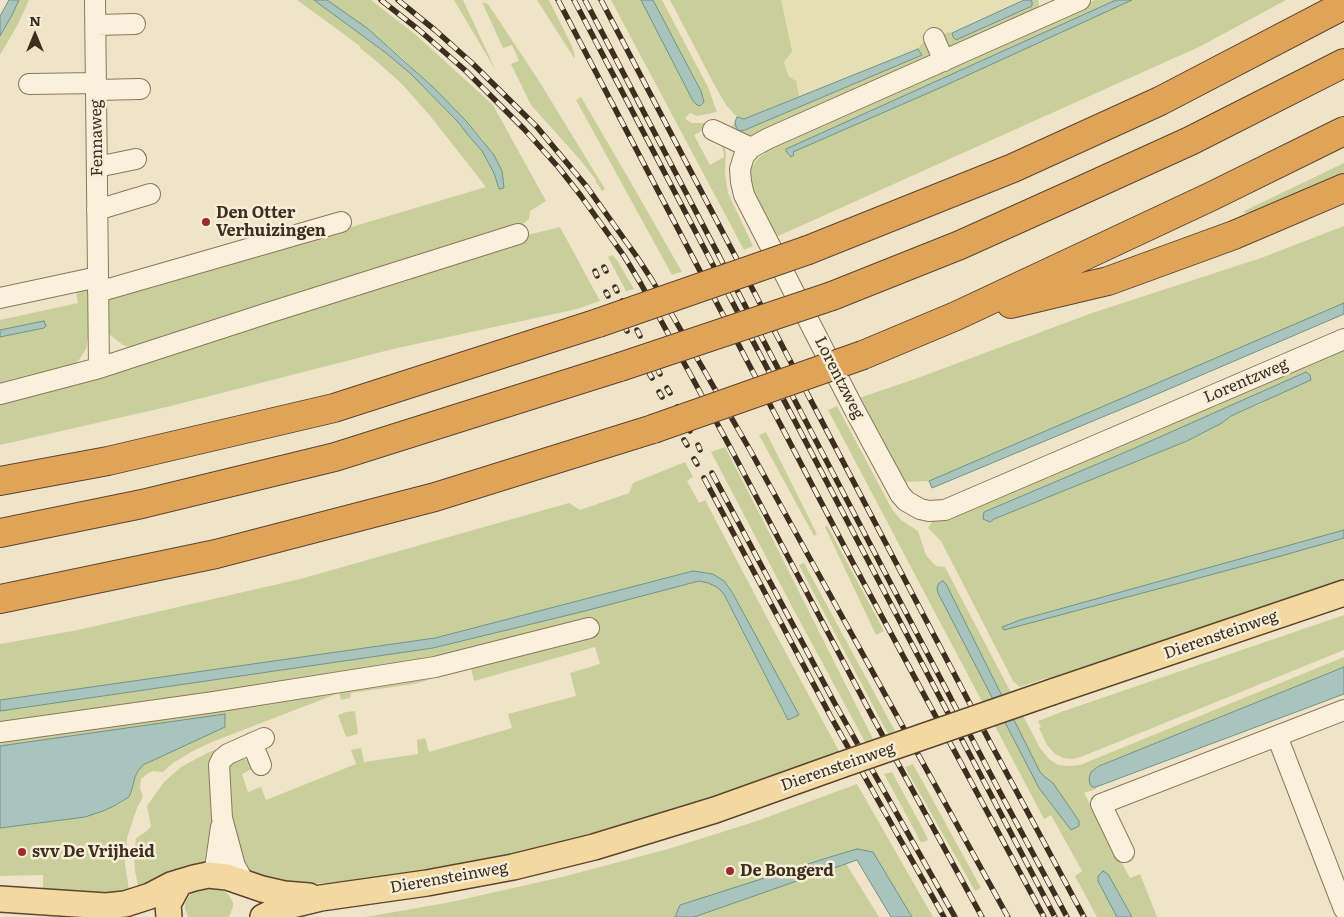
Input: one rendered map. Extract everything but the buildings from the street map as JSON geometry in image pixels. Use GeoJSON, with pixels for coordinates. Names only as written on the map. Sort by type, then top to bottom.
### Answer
{"type":"FeatureCollection","features":[{"type":"Feature","properties":{"kind":"highway"},"geometry":{"type":"LineString","coordinates":[[1282,38],[1337,0]]}},
{"type":"Feature","properties":{"kind":"highway"},"geometry":{"type":"LineString","coordinates":[[0,481],[108,461],[334,408],[598,323],[808,250],[1013,168],[1160,101],[1344,5]]}},
{"type":"Feature","properties":{"kind":"highway"},"geometry":{"type":"LineString","coordinates":[[0,533],[142,504],[335,457],[620,367],[832,296],[960,245],[1080,192],[1190,141],[1344,63]]}},
{"type":"Feature","properties":{"kind":"highway"},"geometry":{"type":"LineString","coordinates":[[0,599],[216,554],[436,497],[653,429],[863,356],[956,316],[1210,197],[1344,131]]}},
{"type":"Feature","properties":{"kind":"highway"},"geometry":{"type":"LineString","coordinates":[[956,316],[1108,281],[1234,235],[1344,188]]}},
{"type":"Feature","properties":{"kind":"main road","name":"Dierensteinweg"},"geometry":{"type":"LineString","coordinates":[[263,917],[284,907],[321,898],[427,883],[513,867],[594,847],[715,810],[1052,692],[1344,593]]}},
{"type":"Feature","properties":{"kind":"main road","name":"Dierensteinweg"},"geometry":{"type":"LineString","coordinates":[[180,882],[194,878],[227,877],[262,889],[321,898]]}},
{"type":"Feature","properties":{"kind":"main road"},"geometry":{"type":"LineString","coordinates":[[0,899],[106,906],[125,904],[150,896],[180,882]]}},
{"type":"Feature","properties":{"kind":"main road"},"geometry":{"type":"LineString","coordinates":[[169,917],[168,904],[180,882]]}},
{"type":"Feature","properties":{"kind":"main road"},"geometry":{"type":"LineString","coordinates":[[244,882],[251,896],[245,917]]}},
{"type":"Feature","properties":{"kind":"main road"},"geometry":{"type":"LineString","coordinates":[[0,917],[93,917]]}},
{"type":"Feature","properties":{"kind":"street","name":"Fennaweg"},"geometry":{"type":"LineString","coordinates":[[96,0],[99,368]]}},
{"type":"Feature","properties":{"kind":"street"},"geometry":{"type":"LineString","coordinates":[[713,130],[751,148],[944,61],[1047,7],[1080,0]]}},
{"type":"Feature","properties":{"kind":"street"},"geometry":{"type":"LineString","coordinates":[[96,25],[135,24]]}},
{"type":"Feature","properties":{"kind":"street"},"geometry":{"type":"LineString","coordinates":[[934,38],[944,61]]}},
{"type":"Feature","properties":{"kind":"street"},"geometry":{"type":"LineString","coordinates":[[29,84],[140,90]]}},
{"type":"Feature","properties":{"kind":"street","name":"Lorentzweg"},"geometry":{"type":"LineString","coordinates":[[751,148],[744,156],[740,169],[744,195],[900,494],[920,509],[936,511],[954,507],[1344,339]]}},
{"type":"Feature","properties":{"kind":"street"},"geometry":{"type":"LineString","coordinates":[[97,167],[136,159]]}},
{"type":"Feature","properties":{"kind":"street"},"geometry":{"type":"LineString","coordinates":[[97,210],[150,194]]}},
{"type":"Feature","properties":{"kind":"street"},"geometry":{"type":"LineString","coordinates":[[0,298],[98,284],[340,222]]}},
{"type":"Feature","properties":{"kind":"street"},"geometry":{"type":"LineString","coordinates":[[0,394],[99,368],[518,234]]}},
{"type":"Feature","properties":{"kind":"street"},"geometry":{"type":"LineString","coordinates":[[0,732],[214,702],[435,667],[589,628]]}},
{"type":"Feature","properties":{"kind":"street"},"geometry":{"type":"LineString","coordinates":[[1124,852],[1101,804],[1344,710]]}},
{"type":"Feature","properties":{"kind":"street"},"geometry":{"type":"LineString","coordinates":[[1277,736],[1344,909]]}},
{"type":"Feature","properties":{"kind":"street"},"geometry":{"type":"LineString","coordinates":[[214,876],[222,818],[220,765],[222,759],[228,754],[258,740],[261,766]]}},
{"type":"Feature","properties":{"kind":"street"},"geometry":{"type":"LineString","coordinates":[[222,818],[235,866],[244,882]]}},
{"type":"Feature","properties":{"kind":"shaded area"},"geometry":{"type":"Polygon","coordinates":[[[758,0],[1024,0],[952,33],[949,32],[923,42],[918,49],[777,106],[758,0]]]}},
{"type":"Feature","properties":{"kind":"green space"},"geometry":{"type":"Polygon","coordinates":[[[19,0],[29,0],[0,55],[0,36],[19,0]]]}},
{"type":"Feature","properties":{"kind":"green space"},"geometry":{"type":"Polygon","coordinates":[[[297,0],[314,0],[386,53],[411,74],[459,123],[482,151],[494,173],[499,189],[504,188],[483,140],[467,122],[402,58],[366,28],[327,0],[371,0],[416,35],[493,105],[546,201],[530,211],[529,219],[517,229],[137,350],[123,345],[106,332],[106,300],[486,187],[431,117],[402,84],[360,46],[297,0]]]}},
{"type":"Feature","properties":{"kind":"green space"},"geometry":{"type":"Polygon","coordinates":[[[454,0],[463,0],[496,71],[454,0]]]}},
{"type":"Feature","properties":{"kind":"green space"},"geometry":{"type":"Polygon","coordinates":[[[537,0],[549,0],[572,46],[574,58],[537,0]]]}},
{"type":"Feature","properties":{"kind":"green space"},"geometry":{"type":"Polygon","coordinates":[[[611,0],[641,0],[693,101],[697,105],[701,91],[653,0],[662,0],[708,87],[717,112],[697,116],[690,113],[685,118],[691,123],[713,123],[694,135],[710,165],[724,157],[723,149],[715,134],[723,138],[726,154],[725,174],[728,193],[753,246],[744,250],[611,0]]]}},
{"type":"Feature","properties":{"kind":"green space"},"geometry":{"type":"Polygon","coordinates":[[[670,0],[781,0],[792,51],[784,62],[789,77],[796,81],[799,96],[744,119],[737,117],[726,105],[670,0]]]}},
{"type":"Feature","properties":{"kind":"green space"},"geometry":{"type":"Polygon","coordinates":[[[1030,0],[1038,0],[1038,8],[952,46],[947,45],[941,35],[949,32],[952,33],[953,37],[1032,2],[1030,0]]]}},
{"type":"Feature","properties":{"kind":"green space"},"geometry":{"type":"Polygon","coordinates":[[[1095,0],[1116,0],[786,149],[791,156],[793,152],[942,87],[1132,0],[1286,0],[1201,46],[776,237],[750,187],[749,173],[758,158],[766,153],[765,150],[1095,0]]]}},
{"type":"Feature","properties":{"kind":"green space"},"geometry":{"type":"Polygon","coordinates":[[[482,2],[488,4],[539,81],[605,189],[602,191],[582,162],[531,105],[511,64],[519,61],[512,45],[503,48],[482,2]]]}},
{"type":"Feature","properties":{"kind":"green space"},"geometry":{"type":"Polygon","coordinates":[[[929,40],[933,54],[756,135],[749,137],[733,131],[732,126],[735,122],[739,131],[745,130],[921,55],[918,49],[923,42],[929,40]]]}},
{"type":"Feature","properties":{"kind":"green space"},"geometry":{"type":"Polygon","coordinates":[[[581,97],[682,272],[672,275],[576,100],[581,97]]]}},
{"type":"Feature","properties":{"kind":"green space"},"geometry":{"type":"Polygon","coordinates":[[[1344,163],[1344,175],[1249,213],[1242,212],[1344,163]]]}},
{"type":"Feature","properties":{"kind":"green space"},"geometry":{"type":"Polygon","coordinates":[[[1344,226],[1344,303],[929,481],[901,482],[856,399],[1092,313],[1261,258],[1344,226]]]}},
{"type":"Feature","properties":{"kind":"green space"},"geometry":{"type":"Polygon","coordinates":[[[560,227],[600,301],[577,309],[393,349],[171,406],[0,445],[0,399],[527,235],[560,227]]]}},
{"type":"Feature","properties":{"kind":"green space"},"geometry":{"type":"Polygon","coordinates":[[[612,255],[634,289],[626,291],[608,257],[612,255]]]}},
{"type":"Feature","properties":{"kind":"green space"},"geometry":{"type":"Polygon","coordinates":[[[87,290],[88,337],[86,349],[79,360],[70,367],[0,384],[0,337],[44,328],[44,321],[0,330],[0,320],[78,303],[76,291],[87,290]]]}},
{"type":"Feature","properties":{"kind":"green space"},"geometry":{"type":"Polygon","coordinates":[[[1344,347],[1344,530],[1020,620],[1003,627],[1344,538],[1344,581],[1057,680],[1046,678],[1020,687],[1013,681],[941,541],[928,528],[934,519],[1344,347]],[[1306,372],[1135,448],[984,512],[990,522],[1187,441],[1222,423],[1231,416],[1260,404],[1310,375],[1306,372]]]}},
{"type":"Feature","properties":{"kind":"green space"},"geometry":{"type":"Polygon","coordinates":[[[837,406],[892,509],[901,520],[918,531],[926,555],[932,562],[936,566],[945,567],[1040,748],[1049,759],[1058,765],[1080,765],[1344,657],[1344,667],[1099,766],[1091,772],[1090,783],[1096,789],[1084,793],[1130,878],[1140,874],[1157,917],[1097,917],[1075,876],[1082,871],[1051,815],[1044,819],[828,410],[837,406]]]}},
{"type":"Feature","properties":{"kind":"green space"},"geometry":{"type":"Polygon","coordinates":[[[766,432],[817,534],[814,536],[759,435],[766,432]]]}},
{"type":"Feature","properties":{"kind":"green space"},"geometry":{"type":"Polygon","coordinates":[[[725,447],[873,739],[865,742],[711,452],[725,447]]]}},
{"type":"Feature","properties":{"kind":"green space"},"geometry":{"type":"Polygon","coordinates":[[[685,462],[693,477],[687,481],[699,503],[705,500],[839,751],[828,755],[830,759],[660,819],[466,865],[331,883],[301,884],[273,882],[246,871],[231,831],[228,765],[239,757],[248,760],[254,768],[242,774],[248,792],[261,787],[266,800],[356,764],[351,750],[361,748],[364,762],[418,754],[417,740],[425,738],[429,752],[512,728],[508,714],[576,696],[570,673],[600,664],[595,647],[474,681],[471,668],[410,667],[0,727],[0,711],[433,648],[699,581],[717,587],[724,594],[788,720],[732,592],[693,571],[435,638],[0,700],[0,644],[78,630],[300,579],[569,503],[580,510],[629,493],[633,483],[685,462]]]}},
{"type":"Feature","properties":{"kind":"green space"},"geometry":{"type":"Polygon","coordinates":[[[827,525],[884,631],[876,635],[825,527],[827,525]]]}},
{"type":"Feature","properties":{"kind":"green space"},"geometry":{"type":"Polygon","coordinates":[[[804,563],[895,731],[888,734],[799,565],[804,563]]]}},
{"type":"Feature","properties":{"kind":"green space"},"geometry":{"type":"Polygon","coordinates":[[[1344,615],[1344,650],[1081,757],[1073,759],[1063,758],[1055,754],[1047,745],[1039,728],[1041,727],[1038,721],[1061,712],[1344,615]]]}},
{"type":"Feature","properties":{"kind":"green space"},"geometry":{"type":"Polygon","coordinates":[[[464,670],[414,684],[351,693],[350,698],[341,700],[339,693],[212,742],[173,763],[163,772],[153,771],[147,774],[141,779],[140,788],[143,797],[137,808],[127,838],[125,864],[130,896],[43,896],[43,875],[0,876],[0,828],[85,817],[103,811],[129,797],[135,777],[143,765],[167,754],[99,732],[0,746],[0,737],[464,670]]]}},
{"type":"Feature","properties":{"kind":"green space"},"geometry":{"type":"Polygon","coordinates":[[[355,711],[358,734],[346,737],[338,715],[355,711]]]}},
{"type":"Feature","properties":{"kind":"green space"},"geometry":{"type":"Polygon","coordinates":[[[222,747],[216,830],[210,863],[142,893],[135,871],[134,854],[136,838],[151,826],[147,806],[164,782],[181,767],[222,747]]]}},
{"type":"Feature","properties":{"kind":"green space"},"geometry":{"type":"Polygon","coordinates":[[[913,764],[981,888],[975,891],[905,767],[913,764]]]}},
{"type":"Feature","properties":{"kind":"green space"},"geometry":{"type":"Polygon","coordinates":[[[892,772],[925,833],[928,840],[924,842],[919,840],[884,774],[892,772]]]}},
{"type":"Feature","properties":{"kind":"green space","name":"De Bongerd"},"geometry":{"type":"Polygon","coordinates":[[[857,784],[933,917],[912,917],[873,852],[840,854],[879,917],[366,917],[451,902],[562,877],[668,849],[757,821],[857,784]]]}},
{"type":"Feature","properties":{"kind":"green space"},"geometry":{"type":"Polygon","coordinates":[[[210,889],[224,891],[229,895],[233,907],[229,917],[188,917],[185,903],[192,892],[210,889]]]}},
{"type":"Feature","properties":{"kind":"water"},"geometry":{"type":"Polygon","coordinates":[[[9,0],[19,0],[0,36],[0,16],[9,0]]]}},
{"type":"Feature","properties":{"kind":"water"},"geometry":{"type":"Polygon","coordinates":[[[314,0],[327,0],[367,28],[433,87],[467,122],[494,155],[502,171],[504,188],[499,189],[494,173],[482,151],[459,123],[411,74],[386,53],[314,0]]]}},
{"type":"Feature","properties":{"kind":"water"},"geometry":{"type":"Polygon","coordinates":[[[641,0],[653,0],[701,91],[704,102],[700,106],[693,101],[641,0]]]}},
{"type":"Feature","properties":{"kind":"water"},"geometry":{"type":"Polygon","coordinates":[[[1024,0],[1032,1],[1032,6],[956,40],[953,37],[952,33],[1024,0]]]}},
{"type":"Feature","properties":{"kind":"water"},"geometry":{"type":"Polygon","coordinates":[[[1116,0],[1132,0],[942,87],[793,152],[794,155],[791,157],[786,151],[786,149],[1116,0]]]}},
{"type":"Feature","properties":{"kind":"water"},"geometry":{"type":"Polygon","coordinates":[[[918,49],[922,55],[745,130],[739,131],[736,127],[737,117],[744,119],[918,49]]]}},
{"type":"Feature","properties":{"kind":"water"},"geometry":{"type":"Polygon","coordinates":[[[1344,303],[1344,314],[932,488],[929,481],[1344,303]]]}},
{"type":"Feature","properties":{"kind":"water"},"geometry":{"type":"Polygon","coordinates":[[[44,321],[46,326],[44,328],[0,337],[0,330],[44,321]]]}},
{"type":"Feature","properties":{"kind":"water"},"geometry":{"type":"Polygon","coordinates":[[[1306,372],[1310,375],[1311,380],[1231,416],[1222,423],[1187,441],[990,522],[983,519],[984,512],[1135,448],[1306,372]]]}},
{"type":"Feature","properties":{"kind":"water"},"geometry":{"type":"Polygon","coordinates":[[[1344,530],[1344,538],[1281,556],[1004,630],[1002,627],[1020,620],[1344,530]]]}},
{"type":"Feature","properties":{"kind":"water"},"geometry":{"type":"Polygon","coordinates":[[[693,571],[713,574],[724,581],[732,592],[799,715],[788,720],[724,594],[717,587],[699,581],[433,648],[0,711],[0,700],[435,638],[693,571]]]}},
{"type":"Feature","properties":{"kind":"water"},"geometry":{"type":"Polygon","coordinates":[[[943,581],[1040,772],[1053,783],[1079,821],[1079,826],[1071,830],[1039,788],[938,593],[939,583],[943,581]]]}},
{"type":"Feature","properties":{"kind":"water"},"geometry":{"type":"Polygon","coordinates":[[[1344,667],[1344,694],[1096,787],[1092,787],[1090,784],[1091,772],[1099,766],[1344,667]]]}},
{"type":"Feature","properties":{"kind":"water"},"geometry":{"type":"Polygon","coordinates":[[[225,714],[225,727],[143,765],[135,777],[129,797],[114,806],[85,817],[0,828],[0,746],[225,714]]]}},
{"type":"Feature","properties":{"kind":"water"},"geometry":{"type":"Polygon","coordinates":[[[857,849],[873,852],[912,917],[891,917],[857,860],[694,917],[675,917],[680,905],[857,849]]]}},
{"type":"Feature","properties":{"kind":"water"},"geometry":{"type":"Polygon","coordinates":[[[1103,871],[1108,874],[1132,917],[1117,917],[1098,881],[1098,876],[1103,871]]]}},
{"type":"Feature","properties":{"kind":"railway"},"geometry":{"type":"LineString","coordinates":[[381,0],[466,71],[524,129],[559,168],[624,256],[730,447],[872,716],[982,917]]}},
{"type":"Feature","properties":{"kind":"railway"},"geometry":{"type":"LineString","coordinates":[[398,0],[472,63],[537,127],[587,187],[637,257],[750,450],[1008,917]]}},
{"type":"Feature","properties":{"kind":"railway"},"geometry":{"type":"LineString","coordinates":[[558,0],[853,563],[1044,917]]}},
{"type":"Feature","properties":{"kind":"railway"},"geometry":{"type":"LineString","coordinates":[[574,0],[1055,917]]}},
{"type":"Feature","properties":{"kind":"railway"},"geometry":{"type":"LineString","coordinates":[[585,0],[1067,917]]}},
{"type":"Feature","properties":{"kind":"railway"},"geometry":{"type":"LineString","coordinates":[[601,0],[991,744],[1084,917]]}},
{"type":"Feature","properties":{"kind":"railway"},"geometry":{"type":"LineString","coordinates":[[604,267],[606,271]]}},
{"type":"Feature","properties":{"kind":"railway"},"geometry":{"type":"LineString","coordinates":[[595,271],[597,276]]}},
{"type":"Feature","properties":{"kind":"railway"},"geometry":{"type":"LineString","coordinates":[[615,287],[617,291]]}},
{"type":"Feature","properties":{"kind":"railway"},"geometry":{"type":"LineString","coordinates":[[606,292],[608,296]]}},
{"type":"Feature","properties":{"kind":"railway"},"geometry":{"type":"LineString","coordinates":[[622,301],[625,306]]}},
{"type":"Feature","properties":{"kind":"railway"},"geometry":{"type":"LineString","coordinates":[[613,305],[616,311]]}},
{"type":"Feature","properties":{"kind":"railway"},"geometry":{"type":"LineString","coordinates":[[624,325],[627,331]]}},
{"type":"Feature","properties":{"kind":"railway"},"geometry":{"type":"LineString","coordinates":[[637,330],[640,336]]}},
{"type":"Feature","properties":{"kind":"railway"},"geometry":{"type":"LineString","coordinates":[[648,350],[650,355]]}},
{"type":"Feature","properties":{"kind":"railway"},"geometry":{"type":"LineString","coordinates":[[639,354],[642,359]]}},
{"type":"Feature","properties":{"kind":"railway"},"geometry":{"type":"LineString","coordinates":[[657,368],[660,374]]}},
{"type":"Feature","properties":{"kind":"railway"},"geometry":{"type":"LineString","coordinates":[[649,373],[652,378]]}},
{"type":"Feature","properties":{"kind":"railway"},"geometry":{"type":"LineString","coordinates":[[667,388],[670,393]]}},
{"type":"Feature","properties":{"kind":"railway"},"geometry":{"type":"LineString","coordinates":[[659,392],[662,397]]}},
{"type":"Feature","properties":{"kind":"railway"},"geometry":{"type":"LineString","coordinates":[[677,407],[680,412]]}},
{"type":"Feature","properties":{"kind":"railway"},"geometry":{"type":"LineString","coordinates":[[669,411],[672,416]]}},
{"type":"Feature","properties":{"kind":"railway"},"geometry":{"type":"LineString","coordinates":[[687,426],[690,431]]}},
{"type":"Feature","properties":{"kind":"railway"},"geometry":{"type":"LineString","coordinates":[[684,440],[687,445]]}},
{"type":"Feature","properties":{"kind":"railway"},"geometry":{"type":"LineString","coordinates":[[698,445],[700,450]]}},
{"type":"Feature","properties":{"kind":"railway"},"geometry":{"type":"LineString","coordinates":[[694,459],[697,464]]}},
{"type":"Feature","properties":{"kind":"railway"},"geometry":{"type":"LineString","coordinates":[[712,473],[834,702],[955,917]]}},
{"type":"Feature","properties":{"kind":"railway"},"geometry":{"type":"LineString","coordinates":[[704,478],[831,717],[944,917]]}},
{"type":"Feature","properties":{"kind":"place","name":"Den Otter Verhuizingen"},"geometry":{"type":"Point","coordinates":[206,222]}},
{"type":"Feature","properties":{"kind":"place","name":"svv De Vrijheid"},"geometry":{"type":"Point","coordinates":[22,852]}},
{"type":"Feature","properties":{"kind":"place","name":"De Bongerd"},"geometry":{"type":"Point","coordinates":[730,871]}}]}
